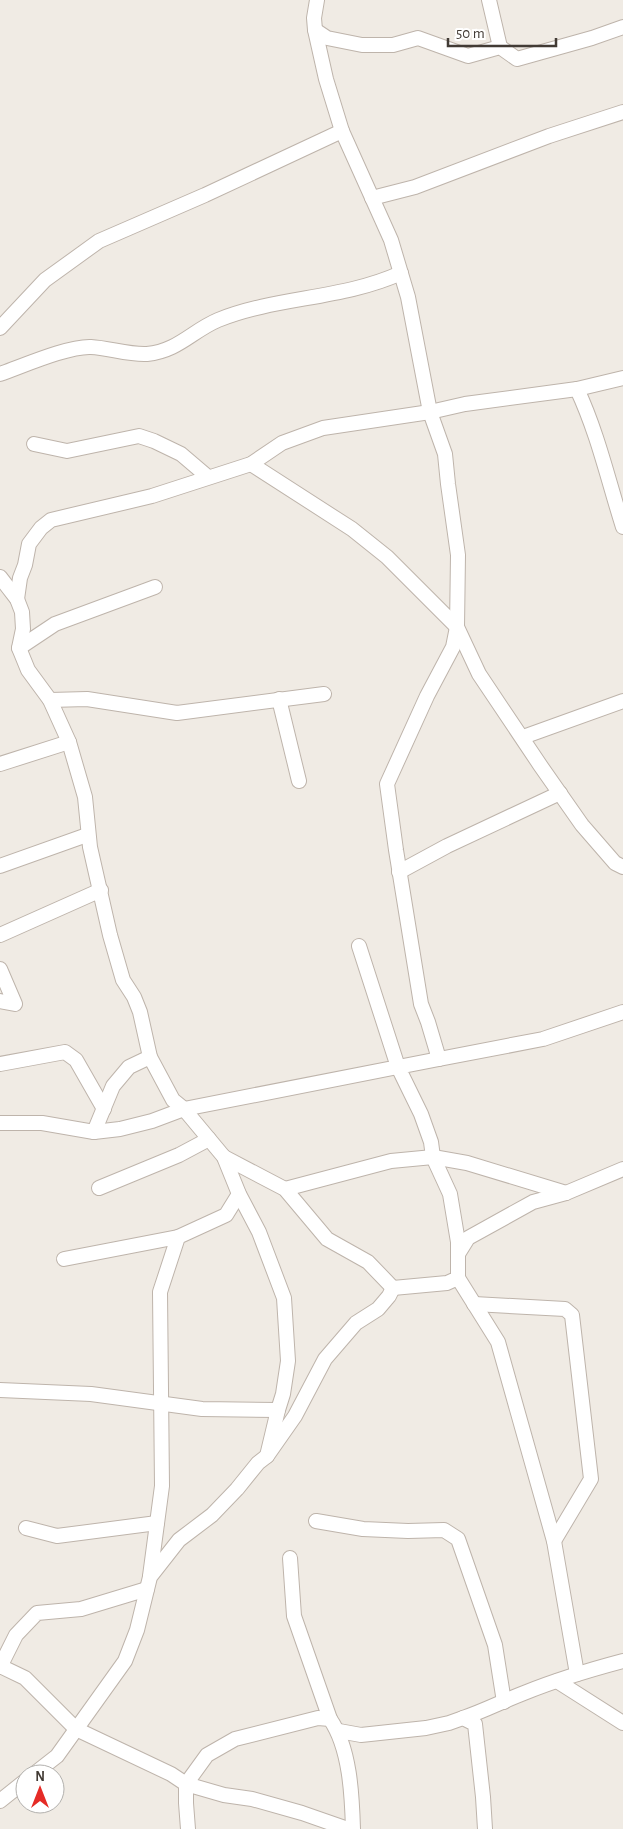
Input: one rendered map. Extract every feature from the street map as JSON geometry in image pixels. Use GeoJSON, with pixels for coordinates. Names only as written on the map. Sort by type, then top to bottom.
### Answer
{"type":"FeatureCollection","features":[{"type":"Feature","properties":{"kind":"street"},"geometry":{"type":"LineString","coordinates":[[317,0],[314,18],[315,30],[326,79],[342,130],[391,240],[408,297],[430,412],[445,454],[458,555],[457,627],[453,647],[427,696],[387,784],[399,872],[421,1004],[438,1059]]}},
{"type":"Feature","properties":{"kind":"street"},"geometry":{"type":"LineString","coordinates":[[489,0],[500,47],[517,59],[592,38],[623,27]]}},
{"type":"Feature","properties":{"kind":"street"},"geometry":{"type":"LineString","coordinates":[[315,30],[327,38],[362,46],[393,46],[418,38],[468,56],[500,47]]}},
{"type":"Feature","properties":{"kind":"street"},"geometry":{"type":"LineString","coordinates":[[372,198],[415,188],[549,136],[623,112]]}},
{"type":"Feature","properties":{"kind":"street"},"geometry":{"type":"LineString","coordinates":[[0,328],[45,280],[99,241],[205,195],[342,130]]}},
{"type":"Feature","properties":{"kind":"street"},"geometry":{"type":"LineString","coordinates":[[0,374],[60,353],[89,347],[146,354],[163,351],[175,347],[194,333],[217,321],[260,306],[322,297],[369,286],[401,273]]}},
{"type":"Feature","properties":{"kind":"street"},"geometry":{"type":"LineString","coordinates":[[267,1456],[283,1394],[288,1361],[284,1298],[259,1232],[224,1157],[184,1109],[173,1100],[150,1057],[140,1012],[134,997],[123,980],[110,934],[88,834],[85,797],[69,742],[50,700],[28,670],[19,648],[23,621],[17,599],[20,578],[25,565],[29,544],[41,528],[51,520],[152,496],[251,464],[282,444],[323,428],[430,412],[465,404],[577,389],[623,378]]}},
{"type":"Feature","properties":{"kind":"street"},"geometry":{"type":"LineString","coordinates":[[577,389],[600,446],[623,527]]}},
{"type":"Feature","properties":{"kind":"street"},"geometry":{"type":"LineString","coordinates":[[34,444],[67,451],[139,436],[181,454],[208,477]]}},
{"type":"Feature","properties":{"kind":"street"},"geometry":{"type":"LineString","coordinates":[[251,464],[327,511],[387,557],[457,627],[479,674],[560,793],[582,824],[615,863],[623,868]]}},
{"type":"Feature","properties":{"kind":"street"},"geometry":{"type":"LineString","coordinates":[[2,582],[17,599]]}},
{"type":"Feature","properties":{"kind":"street"},"geometry":{"type":"LineString","coordinates":[[19,648],[55,624],[156,587]]}},
{"type":"Feature","properties":{"kind":"street"},"geometry":{"type":"LineString","coordinates":[[50,700],[87,699],[177,713],[324,694]]}},
{"type":"Feature","properties":{"kind":"street"},"geometry":{"type":"LineString","coordinates":[[279,700],[299,781]]}},
{"type":"Feature","properties":{"kind":"street"},"geometry":{"type":"LineString","coordinates":[[522,737],[623,701]]}},
{"type":"Feature","properties":{"kind":"street"},"geometry":{"type":"LineString","coordinates":[[0,764],[69,742]]}},
{"type":"Feature","properties":{"kind":"street"},"geometry":{"type":"LineString","coordinates":[[399,872],[447,846],[560,793]]}},
{"type":"Feature","properties":{"kind":"street"},"geometry":{"type":"LineString","coordinates":[[0,866],[88,834]]}},
{"type":"Feature","properties":{"kind":"street"},"geometry":{"type":"LineString","coordinates":[[0,935],[101,890]]}},
{"type":"Feature","properties":{"kind":"street"},"geometry":{"type":"LineString","coordinates":[[359,946],[398,1067],[420,1114],[431,1142],[433,1157],[450,1194],[458,1254],[458,1278],[498,1342],[554,1541],[577,1674]]}},
{"type":"Feature","properties":{"kind":"street"},"geometry":{"type":"LineString","coordinates":[[0,969],[15,1004],[0,1001]]}},
{"type":"Feature","properties":{"kind":"street"},"geometry":{"type":"LineString","coordinates":[[0,1123],[42,1123],[94,1132],[120,1129],[152,1122],[184,1109],[543,1039],[623,1012]]}},
{"type":"Feature","properties":{"kind":"street"},"geometry":{"type":"LineString","coordinates":[[0,1064],[65,1052],[76,1060],[104,1109]]}},
{"type":"Feature","properties":{"kind":"street"},"geometry":{"type":"LineString","coordinates":[[94,1132],[113,1086],[129,1067],[150,1057]]}},
{"type":"Feature","properties":{"kind":"street"},"geometry":{"type":"LineString","coordinates":[[100,1188],[179,1155],[209,1139]]}},
{"type":"Feature","properties":{"kind":"street"},"geometry":{"type":"LineString","coordinates":[[224,1157],[285,1189],[327,1239],[368,1262],[393,1288]]}},
{"type":"Feature","properties":{"kind":"street"},"geometry":{"type":"LineString","coordinates":[[285,1189],[391,1161],[433,1157],[467,1163],[566,1193]]}},
{"type":"Feature","properties":{"kind":"street"},"geometry":{"type":"LineString","coordinates":[[458,1254],[468,1238],[533,1202],[566,1193],[623,1170]]}},
{"type":"Feature","properties":{"kind":"street"},"geometry":{"type":"LineString","coordinates":[[64,1259],[178,1236],[226,1215],[240,1194]]}},
{"type":"Feature","properties":{"kind":"street"},"geometry":{"type":"LineString","coordinates":[[47,1764],[57,1756],[124,1661],[137,1630],[148,1583],[162,1486],[160,1292],[178,1236]]}},
{"type":"Feature","properties":{"kind":"street"},"geometry":{"type":"LineString","coordinates":[[393,1288],[446,1284],[458,1278]]}},
{"type":"Feature","properties":{"kind":"street"},"geometry":{"type":"LineString","coordinates":[[348,1829],[302,1813],[252,1799],[216,1793],[186,1784],[171,1774],[76,1729],[25,1678],[0,1667],[16,1635],[37,1613],[81,1610],[148,1583],[179,1540],[212,1515],[258,1463],[267,1456],[295,1416],[325,1359],[356,1324],[378,1309],[393,1288]]}},
{"type":"Feature","properties":{"kind":"street"},"geometry":{"type":"LineString","coordinates":[[474,1304],[565,1309],[572,1315],[592,1480],[554,1541]]}},
{"type":"Feature","properties":{"kind":"street"},"geometry":{"type":"LineString","coordinates":[[0,1390],[90,1394],[202,1409],[278,1410]]}},
{"type":"Feature","properties":{"kind":"street"},"geometry":{"type":"LineString","coordinates":[[316,1521],[363,1530],[444,1530],[458,1540],[495,1645],[504,1702]]}},
{"type":"Feature","properties":{"kind":"street"},"geometry":{"type":"LineString","coordinates":[[26,1528],[57,1536],[157,1522]]}},
{"type":"Feature","properties":{"kind":"street"},"geometry":{"type":"LineString","coordinates":[[290,1558],[294,1616],[330,1718],[339,1731],[349,1776],[353,1829]]}},
{"type":"Feature","properties":{"kind":"street"},"geometry":{"type":"LineString","coordinates":[[339,1731],[361,1735],[426,1728],[449,1723],[557,1681],[623,1662]]}},
{"type":"Feature","properties":{"kind":"street"},"geometry":{"type":"LineString","coordinates":[[557,1681],[623,1724]]}},
{"type":"Feature","properties":{"kind":"street"},"geometry":{"type":"LineString","coordinates":[[188,1829],[186,1784],[207,1756],[234,1739],[265,1730],[283,1728],[312,1719],[330,1718]]}},
{"type":"Feature","properties":{"kind":"street"},"geometry":{"type":"LineString","coordinates":[[463,1718],[475,1724],[485,1829]]}},
{"type":"Feature","properties":{"kind":"street"},"geometry":{"type":"LineString","coordinates":[[0,1801],[15,1789]]}}]}
